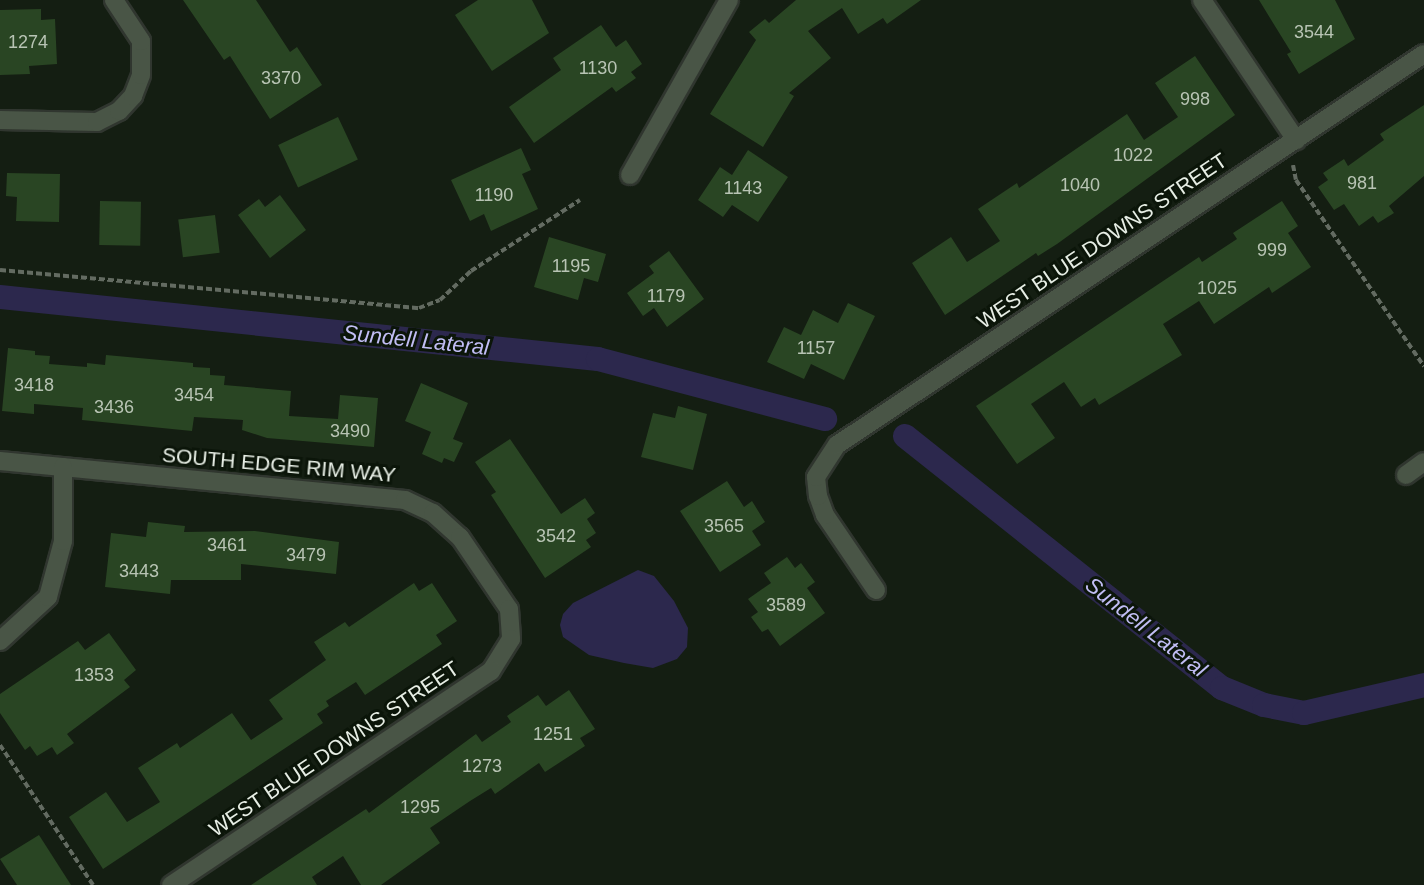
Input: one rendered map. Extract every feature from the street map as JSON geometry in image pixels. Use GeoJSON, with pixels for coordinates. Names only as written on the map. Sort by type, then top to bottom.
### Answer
{"type":"FeatureCollection","features":[{"type":"Feature","properties":{"kind":"street"},"geometry":{"type":"LineString","coordinates":[[0,120],[97,122],[118,111],[133,96],[141,75],[141,41],[114,0]]}},
{"type":"Feature","properties":{"kind":"street"},"geometry":{"type":"LineString","coordinates":[[630,175],[729,0]]}},
{"type":"Feature","properties":{"kind":"street"},"geometry":{"type":"LineString","coordinates":[[1202,0],[1296,140]]}},
{"type":"Feature","properties":{"kind":"street","name":"WEST BLUE DOWNS STREET"},"geometry":{"type":"LineString","coordinates":[[876,590],[825,515],[818,496],[816,477],[837,445],[1424,54]]}},
{"type":"Feature","properties":{"kind":"street","name":"SOUTH EDGE RIM WAY"},"geometry":{"type":"LineString","coordinates":[[0,461],[405,500],[433,513],[460,537],[509,609],[511,639]]}},
{"type":"Feature","properties":{"kind":"street"},"geometry":{"type":"LineString","coordinates":[[1406,475],[1424,462]]}},
{"type":"Feature","properties":{"kind":"street"},"geometry":{"type":"LineString","coordinates":[[0,641],[48,597],[63,541],[63,467]]}},
{"type":"Feature","properties":{"kind":"street","name":"WEST BLUE DOWNS STREET"},"geometry":{"type":"LineString","coordinates":[[171,885],[491,671],[511,639]]}},
{"type":"Feature","properties":{"kind":"path"},"geometry":{"type":"LineString","coordinates":[[1293,164],[1296,180],[1424,366]]}},
{"type":"Feature","properties":{"kind":"path"},"geometry":{"type":"LineString","coordinates":[[0,270],[419,308],[440,300],[471,271],[580,200]]}},
{"type":"Feature","properties":{"kind":"path"},"geometry":{"type":"LineString","coordinates":[[0,745],[93,885]]}},
{"type":"Feature","properties":{"kind":"shaded area"},"geometry":{"type":"Polygon","coordinates":[[[638,570],[654,576],[674,601],[688,628],[687,647],[677,659],[653,668],[624,663],[589,655],[563,637],[560,625],[563,614],[573,603],[638,570]]]}},
{"type":"Feature","properties":{"kind":"building"},"geometry":{"type":"Polygon","coordinates":[[[183,0],[256,0],[290,52],[297,47],[322,85],[270,119],[230,56],[224,60],[183,0]]]}},
{"type":"Feature","properties":{"kind":"building"},"geometry":{"type":"Polygon","coordinates":[[[478,0],[532,0],[549,33],[492,71],[455,15],[478,0]]]}},
{"type":"Feature","properties":{"kind":"building"},"geometry":{"type":"Polygon","coordinates":[[[796,0],[921,0],[887,24],[883,18],[858,34],[842,8],[808,31],[831,58],[789,93],[794,96],[763,147],[710,114],[756,40],[749,32],[765,19],[769,23],[796,0]]]}},
{"type":"Feature","properties":{"kind":"building"},"geometry":{"type":"Polygon","coordinates":[[[1259,0],[1335,0],[1355,39],[1299,74],[1287,54],[1291,52],[1259,0]]]}},
{"type":"Feature","properties":{"kind":"building"},"geometry":{"type":"Polygon","coordinates":[[[41,9],[41,20],[55,19],[57,64],[29,66],[30,74],[0,75],[0,10],[41,9]]]}},
{"type":"Feature","properties":{"kind":"building"},"geometry":{"type":"Polygon","coordinates":[[[601,25],[616,47],[626,40],[642,64],[631,72],[636,78],[616,92],[612,87],[534,143],[509,107],[561,70],[553,58],[601,25]]]}},
{"type":"Feature","properties":{"kind":"building"},"geometry":{"type":"Polygon","coordinates":[[[1195,56],[1235,115],[1057,244],[1038,256],[1036,253],[945,315],[912,263],[951,237],[967,262],[1000,241],[978,209],[1017,183],[1019,188],[1127,114],[1144,140],[1178,117],[1155,83],[1195,56]]]}},
{"type":"Feature","properties":{"kind":"building"},"geometry":{"type":"Polygon","coordinates":[[[1424,105],[1424,176],[1389,206],[1394,213],[1378,223],[1373,216],[1359,226],[1344,204],[1334,210],[1318,187],[1328,180],[1323,173],[1344,159],[1348,166],[1384,140],[1380,134],[1424,105]]]}},
{"type":"Feature","properties":{"kind":"building"},"geometry":{"type":"Polygon","coordinates":[[[338,117],[358,160],[298,187],[278,145],[338,117]]]}},
{"type":"Feature","properties":{"kind":"building"},"geometry":{"type":"Polygon","coordinates":[[[521,148],[531,170],[522,174],[538,209],[491,231],[484,214],[470,221],[451,180],[521,148]]]}},
{"type":"Feature","properties":{"kind":"building"},"geometry":{"type":"Polygon","coordinates":[[[748,150],[788,177],[758,222],[732,205],[723,217],[698,200],[720,167],[732,175],[748,150]]]}},
{"type":"Feature","properties":{"kind":"building"},"geometry":{"type":"Polygon","coordinates":[[[7,173],[60,174],[59,222],[16,221],[17,197],[6,196],[7,173]]]}},
{"type":"Feature","properties":{"kind":"building"},"geometry":{"type":"Polygon","coordinates":[[[280,195],[306,230],[270,258],[238,215],[259,199],[265,207],[280,195]]]}},
{"type":"Feature","properties":{"kind":"building"},"geometry":{"type":"Polygon","coordinates":[[[100,201],[141,202],[140,246],[99,245],[100,201]]]}},
{"type":"Feature","properties":{"kind":"building"},"geometry":{"type":"Polygon","coordinates":[[[1282,201],[1298,226],[1288,233],[1311,267],[1272,293],[1269,287],[1214,324],[1199,301],[1163,324],[1182,355],[1099,405],[1095,398],[1081,407],[1064,382],[1031,404],[1055,438],[1017,464],[976,406],[1199,257],[1202,262],[1237,239],[1233,233],[1282,201]]]}},
{"type":"Feature","properties":{"kind":"building"},"geometry":{"type":"Polygon","coordinates":[[[215,215],[220,253],[183,257],[178,220],[215,215]]]}},
{"type":"Feature","properties":{"kind":"building"},"geometry":{"type":"Polygon","coordinates":[[[549,237],[606,254],[598,282],[584,278],[578,300],[534,287],[549,237]]]}},
{"type":"Feature","properties":{"kind":"building"},"geometry":{"type":"Polygon","coordinates":[[[669,251],[704,299],[667,327],[654,308],[643,316],[627,293],[654,273],[649,266],[669,251]]]}},
{"type":"Feature","properties":{"kind":"building"},"geometry":{"type":"Polygon","coordinates":[[[848,303],[875,316],[844,380],[811,364],[804,379],[767,362],[784,327],[801,335],[813,310],[838,323],[848,303]]]}},
{"type":"Feature","properties":{"kind":"building"},"geometry":{"type":"Polygon","coordinates":[[[8,348],[35,351],[35,355],[50,356],[49,364],[87,367],[87,363],[105,365],[106,355],[193,363],[193,367],[210,368],[210,375],[225,376],[224,385],[291,391],[289,416],[338,419],[340,395],[378,398],[374,447],[267,438],[242,430],[243,420],[194,417],[192,431],[82,420],[83,408],[34,404],[34,414],[2,411],[8,348]]]}},
{"type":"Feature","properties":{"kind":"building"},"geometry":{"type":"Polygon","coordinates":[[[421,383],[468,403],[453,439],[463,443],[454,462],[444,458],[442,463],[422,454],[431,432],[405,421],[421,383]]]}},
{"type":"Feature","properties":{"kind":"building"},"geometry":{"type":"Polygon","coordinates":[[[678,406],[707,414],[693,470],[641,457],[653,413],[675,418],[678,406]]]}},
{"type":"Feature","properties":{"kind":"building"},"geometry":{"type":"Polygon","coordinates":[[[510,439],[561,514],[585,498],[595,513],[587,519],[596,533],[586,540],[591,547],[545,578],[491,495],[496,492],[475,462],[510,439]]]}},
{"type":"Feature","properties":{"kind":"building"},"geometry":{"type":"Polygon","coordinates":[[[727,481],[744,507],[752,501],[765,522],[752,531],[761,545],[720,572],[680,511],[727,481]]]}},
{"type":"Feature","properties":{"kind":"building"},"geometry":{"type":"Polygon","coordinates":[[[148,522],[185,526],[184,532],[255,531],[339,542],[336,574],[241,564],[241,580],[171,580],[170,594],[105,587],[111,533],[146,537],[148,522]]]}},
{"type":"Feature","properties":{"kind":"building"},"geometry":{"type":"Polygon","coordinates":[[[787,557],[795,568],[801,563],[815,582],[807,588],[825,613],[780,646],[768,629],[762,632],[751,617],[758,612],[748,599],[771,583],[764,573],[787,557]]]}},
{"type":"Feature","properties":{"kind":"building"},"geometry":{"type":"Polygon","coordinates":[[[414,583],[419,591],[432,583],[457,621],[436,635],[442,644],[365,695],[356,682],[326,701],[329,706],[317,714],[323,723],[103,869],[69,817],[106,792],[127,822],[160,802],[138,768],[177,743],[180,748],[232,713],[251,740],[283,719],[269,700],[326,660],[314,642],[345,622],[349,627],[414,583]]]}},
{"type":"Feature","properties":{"kind":"building"},"geometry":{"type":"Polygon","coordinates":[[[109,633],[136,670],[124,680],[130,687],[67,734],[74,743],[57,755],[52,747],[37,756],[30,746],[25,750],[0,713],[0,694],[78,641],[85,650],[109,633]]]}},
{"type":"Feature","properties":{"kind":"building"},"geometry":{"type":"Polygon","coordinates":[[[569,690],[595,729],[580,738],[585,746],[545,772],[539,763],[495,794],[491,788],[430,828],[440,843],[381,885],[361,885],[343,856],[312,877],[317,885],[251,885],[366,809],[369,813],[476,734],[482,742],[511,722],[507,716],[538,695],[546,706],[569,690]]]}},
{"type":"Feature","properties":{"kind":"building"},"geometry":{"type":"Polygon","coordinates":[[[39,835],[71,885],[17,885],[0,859],[39,835]]]}},
{"type":"Feature","properties":{"kind":"waterway","name":"Sundell Lateral"},"geometry":{"type":"LineString","coordinates":[[0,297],[598,359],[825,419]]}},
{"type":"Feature","properties":{"kind":"waterway","name":"Sundell Lateral"},"geometry":{"type":"LineString","coordinates":[[905,436],[1222,688],[1264,705],[1304,713],[1424,685]]}}]}
